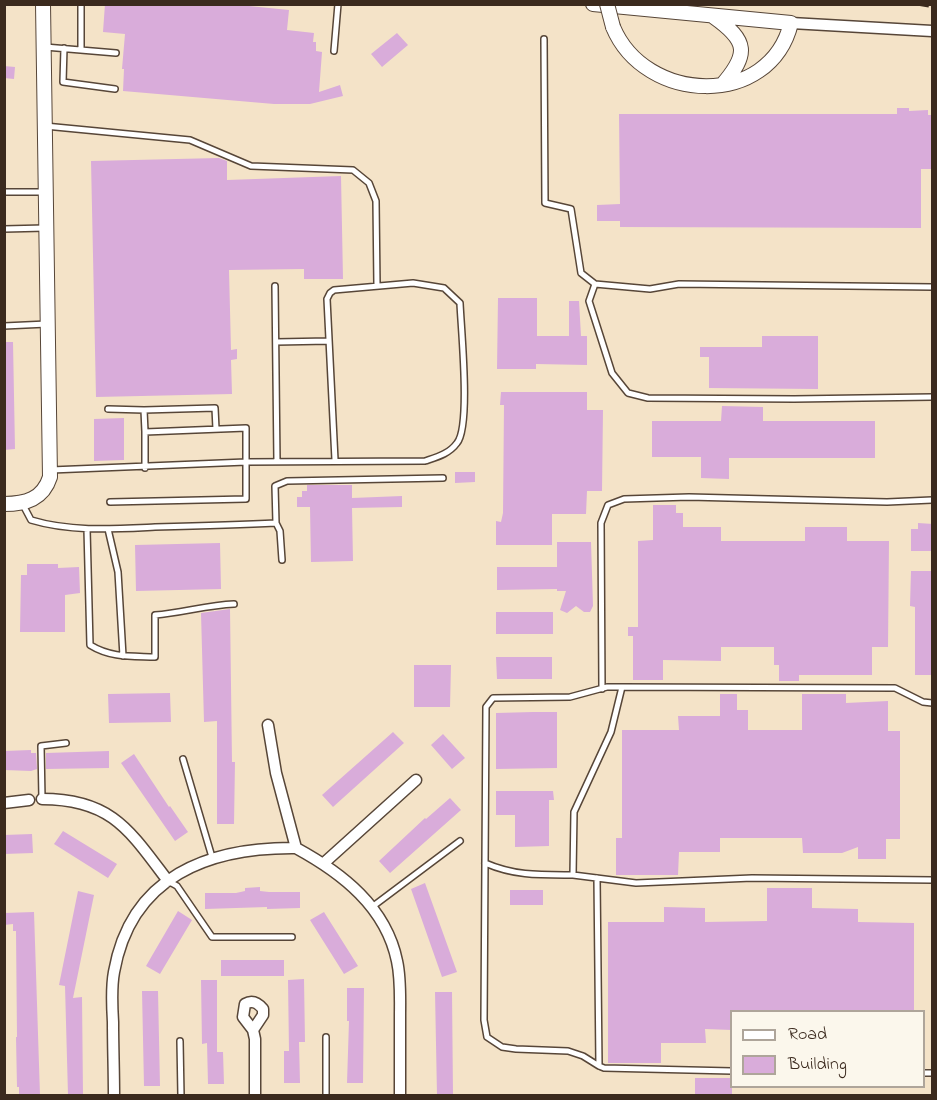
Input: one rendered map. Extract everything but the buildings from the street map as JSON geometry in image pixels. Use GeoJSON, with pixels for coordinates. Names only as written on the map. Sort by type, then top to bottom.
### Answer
{"type":"FeatureCollection","features":[{"type":"Feature","properties":{"kind":"street"},"geometry":{"type":"LineString","coordinates":[[4,504],[22,503],[41,494],[48,484],[51,470],[43,4]]}},
{"type":"Feature","properties":{"kind":"street"},"geometry":{"type":"LineString","coordinates":[[592,4],[791,23],[933,31]]}},
{"type":"Feature","properties":{"kind":"street"},"geometry":{"type":"LineString","coordinates":[[607,4],[613,27],[625,49],[651,72],[665,79],[695,87],[722,85],[745,77],[765,64],[775,55],[787,37],[791,23]]}},
{"type":"Feature","properties":{"kind":"street"},"geometry":{"type":"LineString","coordinates":[[713,16],[733,30],[739,40],[741,53],[737,68],[722,85]]}},
{"type":"Feature","properties":{"kind":"street"},"geometry":{"type":"LineString","coordinates":[[268,725],[274,764],[296,848]]}},
{"type":"Feature","properties":{"kind":"street"},"geometry":{"type":"LineString","coordinates":[[324,863],[416,780]]}},
{"type":"Feature","properties":{"kind":"street"},"geometry":{"type":"LineString","coordinates":[[4,803],[29,800]]}},
{"type":"Feature","properties":{"kind":"street"},"geometry":{"type":"LineString","coordinates":[[42,800],[73,801],[109,814],[133,835],[168,882]]}},
{"type":"Feature","properties":{"kind":"street"},"geometry":{"type":"LineString","coordinates":[[114,1095],[112,986],[119,950],[139,910],[155,891],[183,870],[212,857],[268,848],[296,848],[324,863],[357,890],[372,907],[392,943],[400,984],[400,1095]]}},
{"type":"Feature","properties":{"kind":"street"},"geometry":{"type":"LineString","coordinates":[[253,1030],[255,1095]]}},
{"type":"Feature","properties":{"kind":"lane"},"geometry":{"type":"LineString","coordinates":[[81,4],[81,50]]}},
{"type":"Feature","properties":{"kind":"lane"},"geometry":{"type":"LineString","coordinates":[[334,51],[338,4]]}},
{"type":"Feature","properties":{"kind":"lane"},"geometry":{"type":"LineString","coordinates":[[544,39],[545,203],[571,208],[581,273],[595,284],[650,289],[679,284],[933,287]]}},
{"type":"Feature","properties":{"kind":"lane"},"geometry":{"type":"LineString","coordinates":[[44,46],[116,53]]}},
{"type":"Feature","properties":{"kind":"lane"},"geometry":{"type":"LineString","coordinates":[[64,48],[63,82],[115,89]]}},
{"type":"Feature","properties":{"kind":"lane"},"geometry":{"type":"LineString","coordinates":[[45,126],[190,140],[251,166],[353,170],[369,183],[376,201],[377,286]]}},
{"type":"Feature","properties":{"kind":"lane"},"geometry":{"type":"LineString","coordinates":[[4,192],[46,192]]}},
{"type":"Feature","properties":{"kind":"lane"},"geometry":{"type":"LineString","coordinates":[[4,229],[47,228]]}},
{"type":"Feature","properties":{"kind":"lane"},"geometry":{"type":"LineString","coordinates":[[51,470],[146,468],[246,462],[425,461],[444,455],[459,442],[465,420],[460,303],[444,288],[412,283],[334,290],[330,293],[327,299],[335,460]]}},
{"type":"Feature","properties":{"kind":"lane"},"geometry":{"type":"LineString","coordinates":[[595,284],[589,301],[612,374],[628,393],[648,398],[933,397]]}},
{"type":"Feature","properties":{"kind":"lane"},"geometry":{"type":"LineString","coordinates":[[275,286],[277,462]]}},
{"type":"Feature","properties":{"kind":"lane"},"geometry":{"type":"LineString","coordinates":[[4,326],[49,323]]}},
{"type":"Feature","properties":{"kind":"lane"},"geometry":{"type":"LineString","coordinates":[[276,342],[329,341]]}},
{"type":"Feature","properties":{"kind":"lane"},"geometry":{"type":"LineString","coordinates":[[108,409],[215,408],[216,429]]}},
{"type":"Feature","properties":{"kind":"lane"},"geometry":{"type":"LineString","coordinates":[[144,410],[146,468]]}},
{"type":"Feature","properties":{"kind":"lane"},"geometry":{"type":"LineString","coordinates":[[110,502],[246,499],[246,428],[145,432]]}},
{"type":"Feature","properties":{"kind":"lane"},"geometry":{"type":"LineString","coordinates":[[282,560],[280,531],[276,523],[275,486],[287,481],[443,478]]}},
{"type":"Feature","properties":{"kind":"lane"},"geometry":{"type":"LineString","coordinates":[[602,689],[601,523],[608,505],[624,499],[679,497],[884,502],[933,500]]}},
{"type":"Feature","properties":{"kind":"lane"},"geometry":{"type":"LineString","coordinates":[[22,503],[31,520],[54,527],[108,529],[276,523]]}},
{"type":"Feature","properties":{"kind":"lane"},"geometry":{"type":"LineString","coordinates":[[87,528],[90,645],[107,653],[123,656],[155,657],[155,615],[182,613],[211,605],[234,604]]}},
{"type":"Feature","properties":{"kind":"lane"},"geometry":{"type":"LineString","coordinates":[[108,529],[118,572],[123,656]]}},
{"type":"Feature","properties":{"kind":"lane"},"geometry":{"type":"LineString","coordinates":[[573,875],[574,812],[611,732],[622,687]]}},
{"type":"Feature","properties":{"kind":"lane"},"geometry":{"type":"LineString","coordinates":[[730,1071],[604,1068],[583,1056],[568,1051],[502,1047],[488,1037],[484,1020],[486,706],[493,698],[570,697],[602,689],[622,687],[895,688],[923,702],[933,703]]}},
{"type":"Feature","properties":{"kind":"lane"},"geometry":{"type":"LineString","coordinates":[[42,800],[41,746],[66,743]]}},
{"type":"Feature","properties":{"kind":"lane"},"geometry":{"type":"LineString","coordinates":[[183,759],[212,857]]}},
{"type":"Feature","properties":{"kind":"lane"},"geometry":{"type":"LineString","coordinates":[[372,907],[460,841]]}},
{"type":"Feature","properties":{"kind":"lane"},"geometry":{"type":"LineString","coordinates":[[485,863],[504,872],[531,875],[573,875],[636,883],[752,878],[933,880]]}},
{"type":"Feature","properties":{"kind":"lane"},"geometry":{"type":"LineString","coordinates":[[597,878],[598,1066]]}},
{"type":"Feature","properties":{"kind":"lane"},"geometry":{"type":"LineString","coordinates":[[168,882],[177,886],[212,937],[292,937]]}},
{"type":"Feature","properties":{"kind":"lane"},"geometry":{"type":"LineString","coordinates":[[326,1037],[326,1095]]}},
{"type":"Feature","properties":{"kind":"lane"},"geometry":{"type":"LineString","coordinates":[[180,1041],[181,1095]]}},
{"type":"Feature","properties":{"kind":"railway"},"geometry":{"type":"LineString","coordinates":[[920,4],[932,6]]}}]}
